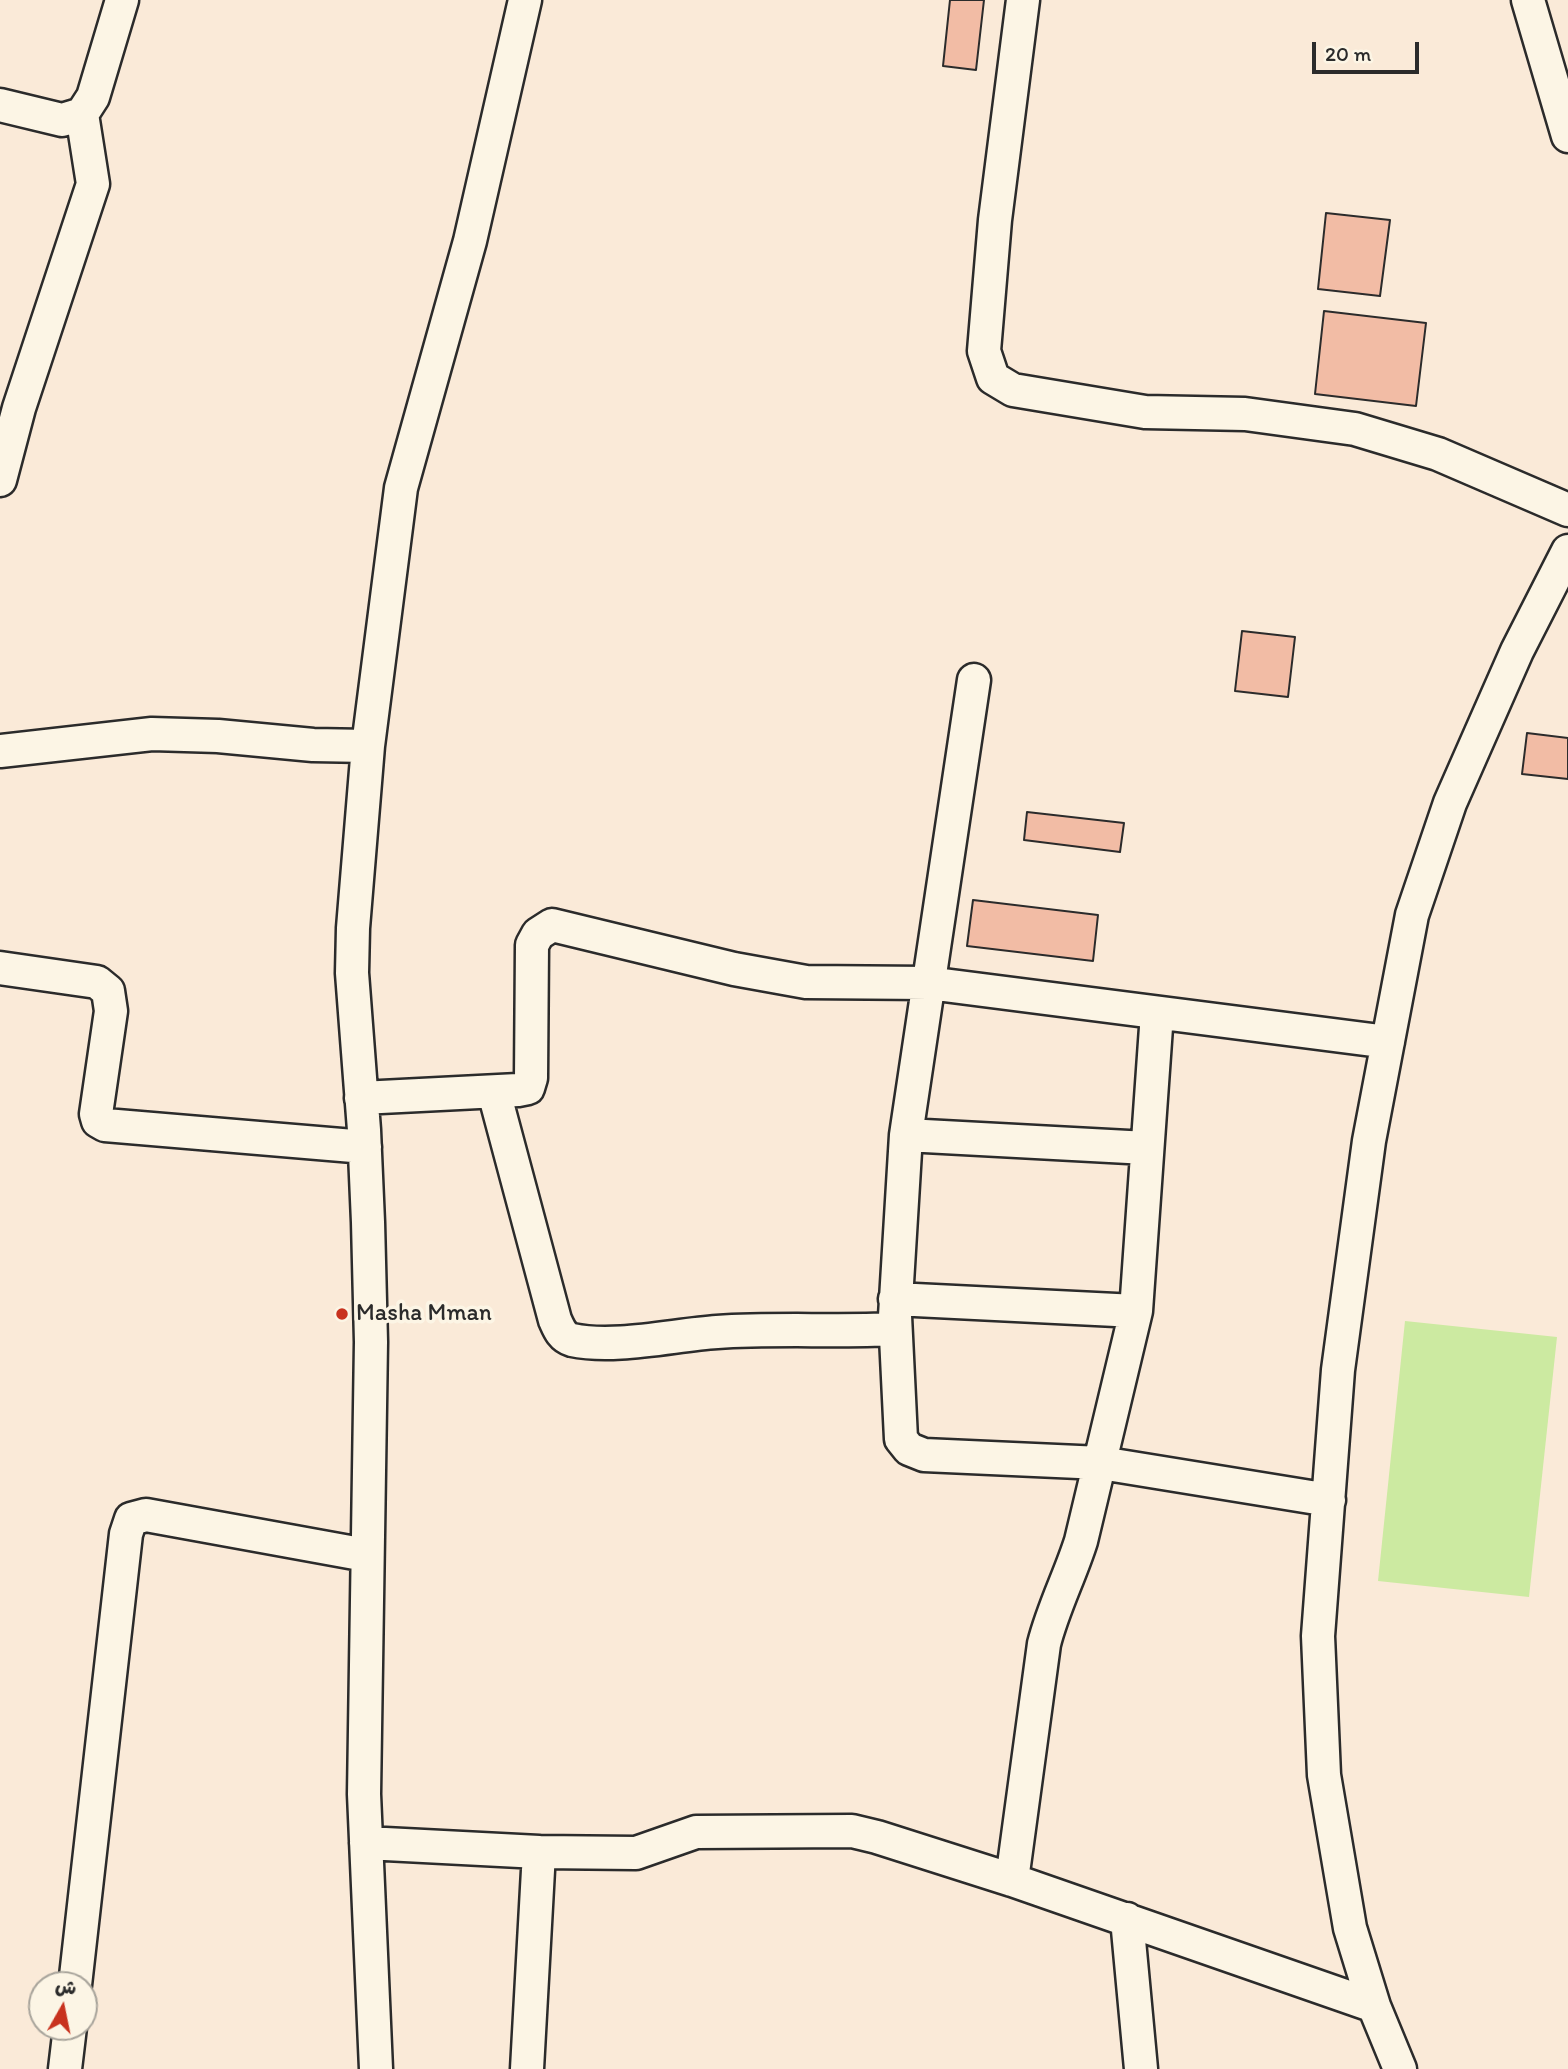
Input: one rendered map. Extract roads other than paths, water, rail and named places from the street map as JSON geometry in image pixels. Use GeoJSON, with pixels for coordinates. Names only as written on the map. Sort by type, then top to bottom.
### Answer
{"type":"FeatureCollection","features":[{"type":"Feature","properties":{"kind":"street"},"geometry":{"type":"LineString","coordinates":[[0,105],[62,120],[82,114],[93,97],[122,0]]}},
{"type":"Feature","properties":{"kind":"street"},"geometry":{"type":"LineString","coordinates":[[376,2069],[364,1794],[371,1342],[365,1147],[352,972],[369,746],[401,488],[470,242],[525,0]]}},
{"type":"Feature","properties":{"kind":"street"},"geometry":{"type":"LineString","coordinates":[[1023,0],[995,220],[984,351],[993,378],[1013,390],[1145,412],[1245,414],[1355,429],[1438,454],[1568,510]]}},
{"type":"Feature","properties":{"kind":"street"},"geometry":{"type":"LineString","coordinates":[[1528,0],[1568,136]]}},
{"type":"Feature","properties":{"kind":"street"},"geometry":{"type":"LineString","coordinates":[[0,481],[19,408],[93,184],[82,114]]}},
{"type":"Feature","properties":{"kind":"street"},"geometry":{"type":"LineString","coordinates":[[1400,2069],[1374,2006],[1350,1928],[1324,1775],[1318,1636],[1338,1370],[1369,1141],[1412,915],[1450,803],[1517,651],[1568,551]]}},
{"type":"Feature","properties":{"kind":"street"},"geometry":{"type":"LineString","coordinates":[[974,680],[906,1135],[895,1314],[901,1438],[909,1449],[924,1455],[1101,1463],[1329,1500]]}},
{"type":"Feature","properties":{"kind":"street"},"geometry":{"type":"LineString","coordinates":[[0,751],[152,734],[369,746]]}},
{"type":"Feature","properties":{"kind":"street"},"geometry":{"type":"LineString","coordinates":[[361,1098],[528,1088],[531,1078],[532,945],[538,934],[552,925],[734,969],[795,980],[928,983],[1388,1042]]}},
{"type":"Feature","properties":{"kind":"street"},"geometry":{"type":"LineString","coordinates":[[0,968],[97,982],[107,992],[111,1011],[96,1114],[99,1121],[106,1125],[365,1147]]}},
{"type":"Feature","properties":{"kind":"street"},"geometry":{"type":"LineString","coordinates":[[1012,1880],[1044,1644],[1051,1616],[1081,1541],[1136,1311],[1157,1013]]}},
{"type":"Feature","properties":{"kind":"street"},"geometry":{"type":"LineString","coordinates":[[494,1092],[555,1320],[560,1332],[566,1337],[583,1341],[624,1342],[772,1329],[838,1332],[895,1314],[1136,1311]]}},
{"type":"Feature","properties":{"kind":"street"},"geometry":{"type":"LineString","coordinates":[[906,1135],[1147,1148]]}},
{"type":"Feature","properties":{"kind":"street"},"geometry":{"type":"LineString","coordinates":[[77,1971],[126,1534],[131,1519],[146,1514],[366,1555]]}},
{"type":"Feature","properties":{"kind":"street"},"geometry":{"type":"LineString","coordinates":[[366,1843],[539,1852],[636,1853],[696,1832],[852,1831],[1012,1880],[1374,2006]]}},
{"type":"Feature","properties":{"kind":"street"},"geometry":{"type":"LineString","coordinates":[[527,2069],[539,1852]]}},
{"type":"Feature","properties":{"kind":"street"},"geometry":{"type":"LineString","coordinates":[[1127,1919],[1141,2069]]}},
{"type":"Feature","properties":{"kind":"street"},"geometry":{"type":"LineString","coordinates":[[65,2069],[68,2041]]}},
{"type":"Feature","properties":{"kind":"place","name":"Masha Mman"},"geometry":{"type":"Point","coordinates":[342,1314]}}]}
